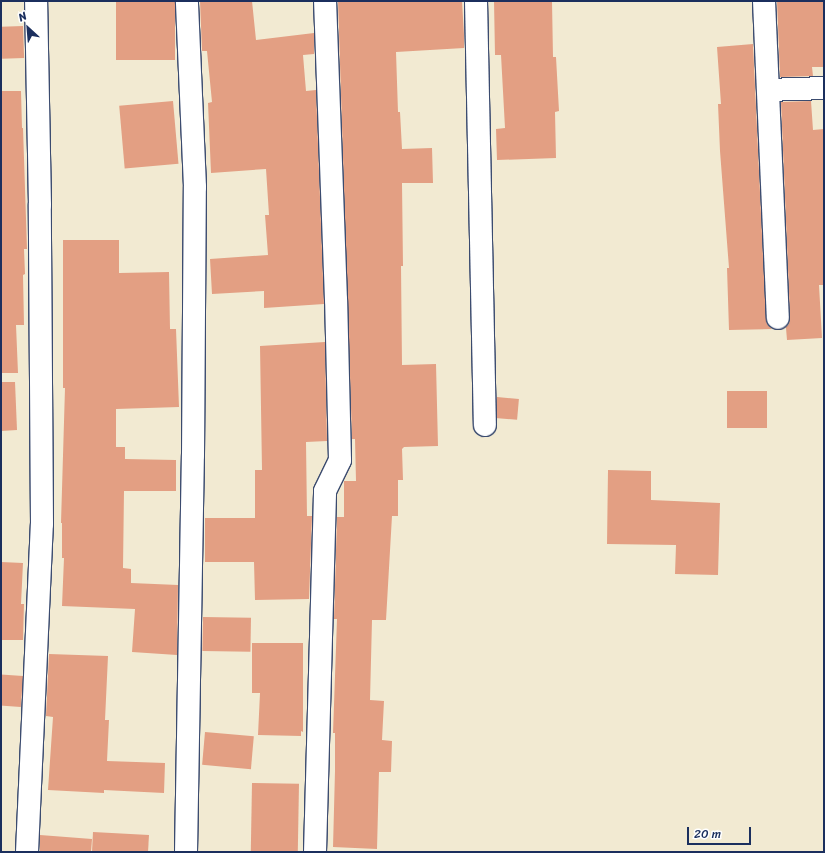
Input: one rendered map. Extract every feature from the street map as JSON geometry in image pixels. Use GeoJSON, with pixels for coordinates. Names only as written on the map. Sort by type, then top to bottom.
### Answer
{"type":"FeatureCollection","features":[{"type":"Feature","properties":{"kind":"street"},"geometry":{"type":"LineString","coordinates":[[27,852],[42,524],[40,205],[36,1]]}},
{"type":"Feature","properties":{"kind":"street"},"geometry":{"type":"LineString","coordinates":[[186,852],[193,463],[195,195],[187,1]]}},
{"type":"Feature","properties":{"kind":"street"},"geometry":{"type":"LineString","coordinates":[[315,852],[325,491],[340,460],[326,1]]}},
{"type":"Feature","properties":{"kind":"street"},"geometry":{"type":"LineString","coordinates":[[476,1],[485,425]]}},
{"type":"Feature","properties":{"kind":"street"},"geometry":{"type":"LineString","coordinates":[[764,1],[778,318]]}},
{"type":"Feature","properties":{"kind":"street"},"geometry":{"type":"LineString","coordinates":[[768,90],[824,88]]}},
{"type":"Feature","properties":{"kind":"building"},"geometry":{"type":"Polygon","coordinates":[[[116,1],[175,1],[175,60],[116,60],[116,1]]]}},
{"type":"Feature","properties":{"kind":"building"},"geometry":{"type":"Polygon","coordinates":[[[200,1],[252,1],[256,40],[314,33],[314,54],[303,55],[306,91],[316,90],[324,304],[264,308],[264,291],[212,294],[210,259],[268,255],[265,215],[269,215],[266,169],[211,173],[208,103],[212,102],[207,51],[202,51],[200,1]]]}},
{"type":"Feature","properties":{"kind":"building"},"geometry":{"type":"Polygon","coordinates":[[[338,1],[462,1],[464,35],[464,48],[396,52],[398,112],[400,112],[402,149],[432,148],[433,183],[402,183],[402,365],[436,364],[438,446],[404,447],[402,449],[403,480],[398,480],[398,516],[392,516],[386,620],[372,620],[370,700],[384,701],[382,740],[392,741],[391,772],[379,772],[377,849],[333,847],[335,733],[333,733],[337,619],[334,619],[337,517],[344,517],[344,481],[356,481],[355,439],[352,439],[338,1]]]}},
{"type":"Feature","properties":{"kind":"building"},"geometry":{"type":"Polygon","coordinates":[[[494,1],[552,1],[553,57],[556,57],[559,111],[555,112],[556,158],[497,160],[496,129],[505,128],[501,55],[495,55],[494,1]]]}},
{"type":"Feature","properties":{"kind":"building"},"geometry":{"type":"Polygon","coordinates":[[[777,1],[824,1],[824,67],[812,67],[813,76],[780,77],[777,1]]]}},
{"type":"Feature","properties":{"kind":"building"},"geometry":{"type":"Polygon","coordinates":[[[23,26],[24,58],[2,59],[1,27],[23,26]]]}},
{"type":"Feature","properties":{"kind":"building"},"geometry":{"type":"Polygon","coordinates":[[[753,44],[766,319],[767,324],[772,329],[729,330],[727,268],[729,268],[720,151],[718,104],[721,104],[717,47],[753,44]]]}},
{"type":"Feature","properties":{"kind":"building"},"geometry":{"type":"Polygon","coordinates":[[[1,91],[21,91],[27,249],[24,249],[24,325],[16,325],[18,373],[1,373],[1,91]]]}},
{"type":"Feature","properties":{"kind":"building"},"geometry":{"type":"Polygon","coordinates":[[[173,101],[178,164],[125,168],[119,106],[173,101]]]}},
{"type":"Feature","properties":{"kind":"building"},"geometry":{"type":"Polygon","coordinates":[[[811,101],[813,130],[824,129],[824,285],[819,285],[822,338],[787,340],[785,328],[789,324],[790,317],[781,102],[811,101]]]}},
{"type":"Feature","properties":{"kind":"building"},"geometry":{"type":"Polygon","coordinates":[[[63,240],[119,240],[119,273],[169,272],[170,329],[176,329],[179,407],[116,409],[116,447],[125,447],[125,459],[176,460],[176,491],[124,491],[123,568],[131,569],[131,583],[178,585],[177,655],[132,652],[135,609],[62,606],[64,558],[62,558],[61,523],[65,388],[63,388],[63,240]]]}},
{"type":"Feature","properties":{"kind":"building"},"geometry":{"type":"Polygon","coordinates":[[[325,342],[327,441],[306,442],[307,516],[312,516],[309,599],[255,600],[254,562],[205,562],[205,518],[255,518],[255,470],[262,470],[260,346],[325,342]]]}},
{"type":"Feature","properties":{"kind":"building"},"geometry":{"type":"Polygon","coordinates":[[[1,382],[15,382],[17,430],[1,431],[1,382]]]}},
{"type":"Feature","properties":{"kind":"building"},"geometry":{"type":"Polygon","coordinates":[[[727,391],[767,391],[767,428],[727,428],[727,391]]]}},
{"type":"Feature","properties":{"kind":"building"},"geometry":{"type":"Polygon","coordinates":[[[497,397],[519,399],[517,420],[495,418],[497,397]]]}},
{"type":"Feature","properties":{"kind":"building"},"geometry":{"type":"Polygon","coordinates":[[[608,470],[651,471],[651,500],[720,503],[718,575],[675,574],[676,545],[607,544],[608,470]]]}},
{"type":"Feature","properties":{"kind":"building"},"geometry":{"type":"Polygon","coordinates":[[[1,562],[23,563],[21,604],[24,604],[23,640],[1,640],[1,562]]]}},
{"type":"Feature","properties":{"kind":"building"},"geometry":{"type":"Polygon","coordinates":[[[203,617],[251,618],[250,652],[202,651],[203,617]]]}},
{"type":"Feature","properties":{"kind":"building"},"geometry":{"type":"Polygon","coordinates":[[[252,643],[303,643],[303,732],[301,731],[301,736],[258,735],[260,693],[252,693],[252,643]]]}},
{"type":"Feature","properties":{"kind":"building"},"geometry":{"type":"Polygon","coordinates":[[[49,654],[108,656],[105,720],[109,720],[107,761],[165,763],[164,793],[104,790],[104,793],[48,790],[53,717],[46,716],[49,654]]]}},
{"type":"Feature","properties":{"kind":"building"},"geometry":{"type":"Polygon","coordinates":[[[1,674],[23,676],[21,707],[1,706],[1,674]]]}},
{"type":"Feature","properties":{"kind":"building"},"geometry":{"type":"Polygon","coordinates":[[[205,732],[254,736],[251,769],[202,765],[205,732]]]}},
{"type":"Feature","properties":{"kind":"building"},"geometry":{"type":"Polygon","coordinates":[[[252,783],[299,784],[298,852],[251,852],[252,783]]]}},
{"type":"Feature","properties":{"kind":"building"},"geometry":{"type":"Polygon","coordinates":[[[93,832],[149,835],[148,852],[92,852],[93,832]]]}},
{"type":"Feature","properties":{"kind":"building"},"geometry":{"type":"Polygon","coordinates":[[[40,835],[92,839],[91,852],[40,852],[40,835]]]}}]}
